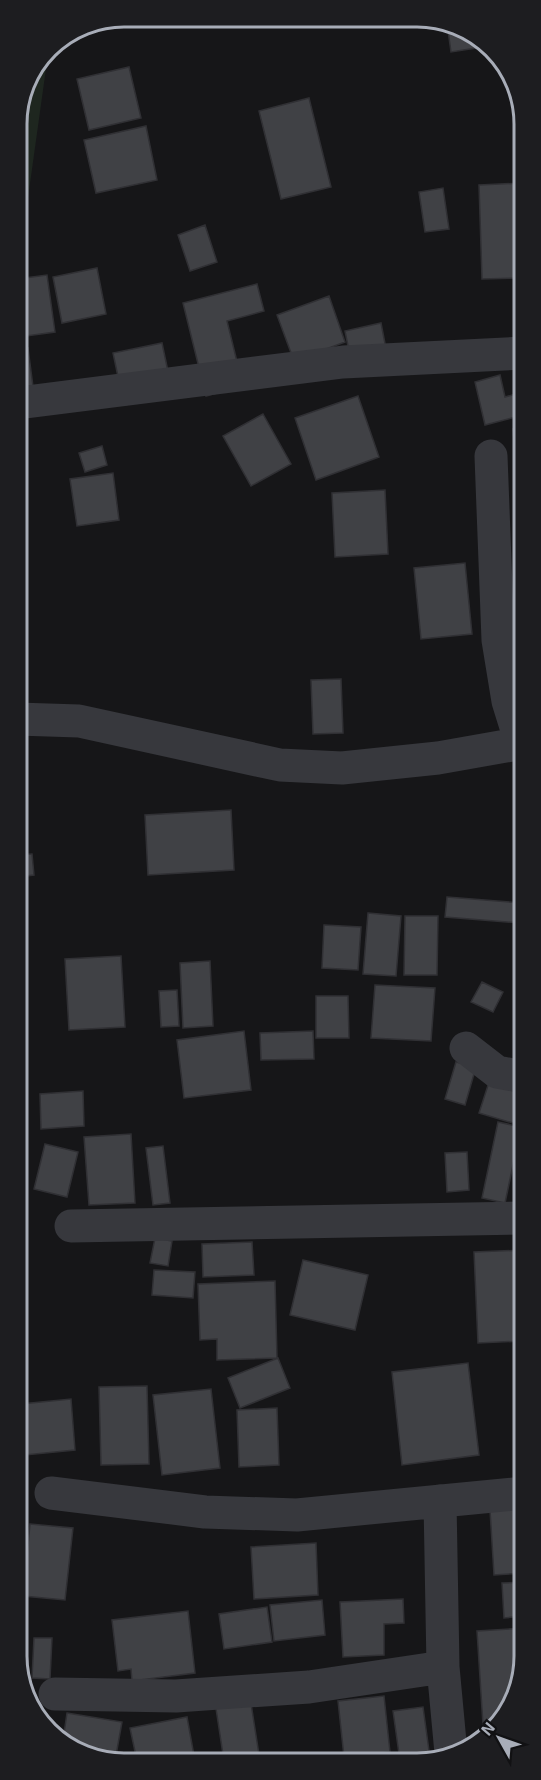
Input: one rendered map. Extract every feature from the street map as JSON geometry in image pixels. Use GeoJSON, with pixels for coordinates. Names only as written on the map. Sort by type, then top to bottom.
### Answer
{"type":"FeatureCollection","features":[{"type":"Feature","properties":{"kind":"street"},"geometry":{"type":"LineString","coordinates":[[27,402],[344,362],[514,353]]}},
{"type":"Feature","properties":{"kind":"street"},"geometry":{"type":"LineString","coordinates":[[491,456],[498,640],[508,700],[514,718]]}},
{"type":"Feature","properties":{"kind":"street"},"geometry":{"type":"LineString","coordinates":[[27,719],[79,722],[280,765],[342,768],[438,758],[514,744]]}},
{"type":"Feature","properties":{"kind":"street"},"geometry":{"type":"LineString","coordinates":[[466,1048],[497,1072],[514,1075]]}},
{"type":"Feature","properties":{"kind":"street"},"geometry":{"type":"LineString","coordinates":[[71,1226],[514,1218]]}},
{"type":"Feature","properties":{"kind":"street"},"geometry":{"type":"LineString","coordinates":[[51,1493],[205,1512],[297,1515],[514,1494]]}},
{"type":"Feature","properties":{"kind":"street"},"geometry":{"type":"LineString","coordinates":[[440,1501],[443,1667],[450,1747]]}},
{"type":"Feature","properties":{"kind":"street"},"geometry":{"type":"LineString","coordinates":[[55,1694],[176,1696],[309,1687],[443,1667]]}},
{"type":"Feature","properties":{"kind":"shaded area"},"geometry":{"type":"Polygon","coordinates":[[[46,66],[27,205],[27,118],[34,87],[46,66]]]}},
{"type":"Feature","properties":{"kind":"building"},"geometry":{"type":"Polygon","coordinates":[[[448,32],[477,48],[451,52],[448,32]]]}},
{"type":"Feature","properties":{"kind":"building"},"geometry":{"type":"Polygon","coordinates":[[[129,67],[141,118],[89,130],[77,79],[129,67]]]}},
{"type":"Feature","properties":{"kind":"building"},"geometry":{"type":"Polygon","coordinates":[[[309,98],[331,187],[281,199],[259,111],[309,98]]]}},
{"type":"Feature","properties":{"kind":"building"},"geometry":{"type":"Polygon","coordinates":[[[146,126],[157,180],[96,193],[84,140],[146,126]]]}},
{"type":"Feature","properties":{"kind":"building"},"geometry":{"type":"Polygon","coordinates":[[[514,183],[514,278],[482,279],[479,185],[514,183]]]}},
{"type":"Feature","properties":{"kind":"building"},"geometry":{"type":"Polygon","coordinates":[[[443,188],[449,229],[425,232],[419,192],[443,188]]]}},
{"type":"Feature","properties":{"kind":"building"},"geometry":{"type":"Polygon","coordinates":[[[205,225],[217,262],[190,271],[178,235],[205,225]]]}},
{"type":"Feature","properties":{"kind":"building"},"geometry":{"type":"Polygon","coordinates":[[[97,268],[106,314],[62,323],[53,277],[97,268]]]}},
{"type":"Feature","properties":{"kind":"building"},"geometry":{"type":"Polygon","coordinates":[[[47,275],[55,332],[27,336],[27,278],[47,275]]]}},
{"type":"Feature","properties":{"kind":"building"},"geometry":{"type":"Polygon","coordinates":[[[257,284],[264,311],[227,321],[243,386],[206,396],[183,303],[257,284]]]}},
{"type":"Feature","properties":{"kind":"building"},"geometry":{"type":"Polygon","coordinates":[[[329,296],[345,342],[294,361],[277,315],[329,296]]]}},
{"type":"Feature","properties":{"kind":"building"},"geometry":{"type":"Polygon","coordinates":[[[381,323],[388,359],[352,366],[345,331],[381,323]]]}},
{"type":"Feature","properties":{"kind":"building"},"geometry":{"type":"Polygon","coordinates":[[[162,343],[173,395],[124,405],[113,353],[162,343]]]}},
{"type":"Feature","properties":{"kind":"building"},"geometry":{"type":"Polygon","coordinates":[[[27,348],[35,402],[27,403],[27,348]]]}},
{"type":"Feature","properties":{"kind":"building"},"geometry":{"type":"Polygon","coordinates":[[[500,375],[505,397],[514,394],[514,417],[485,425],[475,382],[500,375]]]}},
{"type":"Feature","properties":{"kind":"building"},"geometry":{"type":"Polygon","coordinates":[[[358,396],[379,457],[316,480],[295,418],[358,396]]]}},
{"type":"Feature","properties":{"kind":"building"},"geometry":{"type":"Polygon","coordinates":[[[263,414],[291,464],[251,486],[223,436],[263,414]]]}},
{"type":"Feature","properties":{"kind":"building"},"geometry":{"type":"Polygon","coordinates":[[[102,446],[107,465],[85,472],[79,453],[102,446]]]}},
{"type":"Feature","properties":{"kind":"building"},"geometry":{"type":"Polygon","coordinates":[[[113,473],[119,520],[77,526],[70,479],[113,473]]]}},
{"type":"Feature","properties":{"kind":"building"},"geometry":{"type":"Polygon","coordinates":[[[385,490],[388,554],[335,557],[332,493],[385,490]]]}},
{"type":"Feature","properties":{"kind":"building"},"geometry":{"type":"Polygon","coordinates":[[[465,563],[472,634],[421,639],[414,568],[465,563]]]}},
{"type":"Feature","properties":{"kind":"building"},"geometry":{"type":"Polygon","coordinates":[[[341,679],[343,733],[313,734],[311,680],[341,679]]]}},
{"type":"Feature","properties":{"kind":"building"},"geometry":{"type":"Polygon","coordinates":[[[231,810],[234,870],[148,875],[145,815],[231,810]]]}},
{"type":"Feature","properties":{"kind":"building"},"geometry":{"type":"Polygon","coordinates":[[[27,854],[32,854],[34,875],[27,876],[27,854]]]}},
{"type":"Feature","properties":{"kind":"building"},"geometry":{"type":"Polygon","coordinates":[[[447,897],[514,902],[514,923],[445,917],[447,897]]]}},
{"type":"Feature","properties":{"kind":"building"},"geometry":{"type":"Polygon","coordinates":[[[368,913],[401,916],[396,976],[363,974],[368,913]]]}},
{"type":"Feature","properties":{"kind":"building"},"geometry":{"type":"Polygon","coordinates":[[[405,916],[438,916],[437,975],[404,975],[405,916]]]}},
{"type":"Feature","properties":{"kind":"building"},"geometry":{"type":"Polygon","coordinates":[[[324,925],[361,927],[358,970],[322,968],[324,925]]]}},
{"type":"Feature","properties":{"kind":"building"},"geometry":{"type":"Polygon","coordinates":[[[121,956],[125,1027],[69,1030],[65,959],[121,956]]]}},
{"type":"Feature","properties":{"kind":"building"},"geometry":{"type":"Polygon","coordinates":[[[210,961],[213,1026],[183,1028],[180,963],[210,961]]]}},
{"type":"Feature","properties":{"kind":"building"},"geometry":{"type":"Polygon","coordinates":[[[482,982],[503,992],[493,1012],[471,1002],[482,982]]]}},
{"type":"Feature","properties":{"kind":"building"},"geometry":{"type":"Polygon","coordinates":[[[375,985],[435,988],[431,1041],[371,1038],[375,985]]]}},
{"type":"Feature","properties":{"kind":"building"},"geometry":{"type":"Polygon","coordinates":[[[177,990],[179,1026],[161,1027],[159,991],[177,990]]]}},
{"type":"Feature","properties":{"kind":"building"},"geometry":{"type":"Polygon","coordinates":[[[316,996],[348,996],[349,1038],[316,1038],[316,996]]]}},
{"type":"Feature","properties":{"kind":"building"},"geometry":{"type":"Polygon","coordinates":[[[244,1031],[251,1090],[184,1098],[177,1040],[244,1031]]]}},
{"type":"Feature","properties":{"kind":"building"},"geometry":{"type":"Polygon","coordinates":[[[313,1031],[314,1059],[261,1060],[260,1033],[313,1031]]]}},
{"type":"Feature","properties":{"kind":"building"},"geometry":{"type":"Polygon","coordinates":[[[456,1062],[476,1067],[465,1105],[445,1099],[456,1062]]]}},
{"type":"Feature","properties":{"kind":"building"},"geometry":{"type":"Polygon","coordinates":[[[492,1073],[514,1080],[514,1123],[479,1113],[492,1073]]]}},
{"type":"Feature","properties":{"kind":"building"},"geometry":{"type":"Polygon","coordinates":[[[83,1091],[84,1126],[41,1129],[40,1094],[83,1091]]]}},
{"type":"Feature","properties":{"kind":"building"},"geometry":{"type":"Polygon","coordinates":[[[498,1122],[514,1125],[514,1160],[505,1203],[482,1198],[498,1122]]]}},
{"type":"Feature","properties":{"kind":"building"},"geometry":{"type":"Polygon","coordinates":[[[131,1134],[135,1203],[89,1205],[84,1137],[131,1134]]]}},
{"type":"Feature","properties":{"kind":"building"},"geometry":{"type":"Polygon","coordinates":[[[45,1144],[78,1152],[67,1197],[34,1189],[45,1144]]]}},
{"type":"Feature","properties":{"kind":"building"},"geometry":{"type":"Polygon","coordinates":[[[163,1146],[170,1203],[153,1205],[146,1148],[163,1146]]]}},
{"type":"Feature","properties":{"kind":"building"},"geometry":{"type":"Polygon","coordinates":[[[467,1152],[469,1190],[447,1192],[445,1153],[467,1152]]]}},
{"type":"Feature","properties":{"kind":"building"},"geometry":{"type":"Polygon","coordinates":[[[155,1238],[172,1241],[168,1266],[150,1263],[155,1238]]]}},
{"type":"Feature","properties":{"kind":"building"},"geometry":{"type":"Polygon","coordinates":[[[252,1242],[254,1275],[203,1277],[202,1244],[252,1242]]]}},
{"type":"Feature","properties":{"kind":"building"},"geometry":{"type":"Polygon","coordinates":[[[514,1250],[514,1341],[478,1343],[474,1252],[514,1250]]]}},
{"type":"Feature","properties":{"kind":"building"},"geometry":{"type":"Polygon","coordinates":[[[303,1260],[368,1275],[355,1330],[290,1315],[303,1260]]]}},
{"type":"Feature","properties":{"kind":"building"},"geometry":{"type":"Polygon","coordinates":[[[154,1270],[195,1272],[193,1298],[152,1295],[154,1270]]]}},
{"type":"Feature","properties":{"kind":"building"},"geometry":{"type":"Polygon","coordinates":[[[275,1281],[277,1358],[217,1360],[217,1339],[200,1340],[198,1284],[275,1281]]]}},
{"type":"Feature","properties":{"kind":"building"},"geometry":{"type":"Polygon","coordinates":[[[278,1358],[290,1388],[240,1408],[228,1378],[278,1358]]]}},
{"type":"Feature","properties":{"kind":"building"},"geometry":{"type":"Polygon","coordinates":[[[468,1363],[479,1455],[402,1465],[392,1372],[468,1363]]]}},
{"type":"Feature","properties":{"kind":"building"},"geometry":{"type":"Polygon","coordinates":[[[147,1386],[149,1464],[101,1465],[99,1387],[147,1386]]]}},
{"type":"Feature","properties":{"kind":"building"},"geometry":{"type":"Polygon","coordinates":[[[211,1389],[220,1468],[162,1475],[153,1395],[211,1389]]]}},
{"type":"Feature","properties":{"kind":"building"},"geometry":{"type":"Polygon","coordinates":[[[71,1399],[75,1450],[27,1455],[27,1403],[71,1399]]]}},
{"type":"Feature","properties":{"kind":"building"},"geometry":{"type":"Polygon","coordinates":[[[277,1408],[279,1465],[239,1467],[237,1410],[277,1408]]]}},
{"type":"Feature","properties":{"kind":"building"},"geometry":{"type":"Polygon","coordinates":[[[514,1509],[514,1574],[494,1575],[490,1510],[514,1509]]]}},
{"type":"Feature","properties":{"kind":"building"},"geometry":{"type":"Polygon","coordinates":[[[30,1524],[73,1528],[65,1600],[27,1596],[30,1524]]]}},
{"type":"Feature","properties":{"kind":"building"},"geometry":{"type":"Polygon","coordinates":[[[316,1543],[318,1595],[254,1599],[251,1547],[316,1543]]]}},
{"type":"Feature","properties":{"kind":"building"},"geometry":{"type":"Polygon","coordinates":[[[514,1582],[514,1617],[504,1618],[502,1583],[514,1582]]]}},
{"type":"Feature","properties":{"kind":"building"},"geometry":{"type":"Polygon","coordinates":[[[403,1599],[404,1623],[384,1624],[384,1655],[343,1657],[340,1602],[403,1599]]]}},
{"type":"Feature","properties":{"kind":"building"},"geometry":{"type":"Polygon","coordinates":[[[322,1600],[325,1635],[274,1641],[270,1605],[322,1600]]]}},
{"type":"Feature","properties":{"kind":"building"},"geometry":{"type":"Polygon","coordinates":[[[267,1607],[272,1642],[224,1649],[219,1614],[267,1607]]]}},
{"type":"Feature","properties":{"kind":"building"},"geometry":{"type":"Polygon","coordinates":[[[188,1611],[195,1673],[132,1681],[131,1669],[118,1671],[112,1620],[188,1611]]]}},
{"type":"Feature","properties":{"kind":"building"},"geometry":{"type":"Polygon","coordinates":[[[514,1629],[514,1662],[507,1693],[498,1708],[482,1708],[477,1631],[514,1629]]]}},
{"type":"Feature","properties":{"kind":"building"},"geometry":{"type":"Polygon","coordinates":[[[34,1638],[52,1638],[50,1679],[32,1678],[34,1638]]]}},
{"type":"Feature","properties":{"kind":"building"},"geometry":{"type":"Polygon","coordinates":[[[384,1696],[390,1752],[344,1753],[338,1701],[384,1696]]]}},
{"type":"Feature","properties":{"kind":"building"},"geometry":{"type":"Polygon","coordinates":[[[250,1697],[259,1753],[223,1753],[215,1702],[250,1697]]]}},
{"type":"Feature","properties":{"kind":"building"},"geometry":{"type":"Polygon","coordinates":[[[423,1707],[429,1752],[399,1753],[393,1711],[423,1707]]]}},
{"type":"Feature","properties":{"kind":"building"},"geometry":{"type":"Polygon","coordinates":[[[67,1713],[122,1722],[117,1752],[93,1748],[70,1737],[64,1732],[67,1713]]]}},
{"type":"Feature","properties":{"kind":"building"},"geometry":{"type":"Polygon","coordinates":[[[187,1717],[194,1753],[135,1753],[130,1728],[187,1717]]]}}]}
